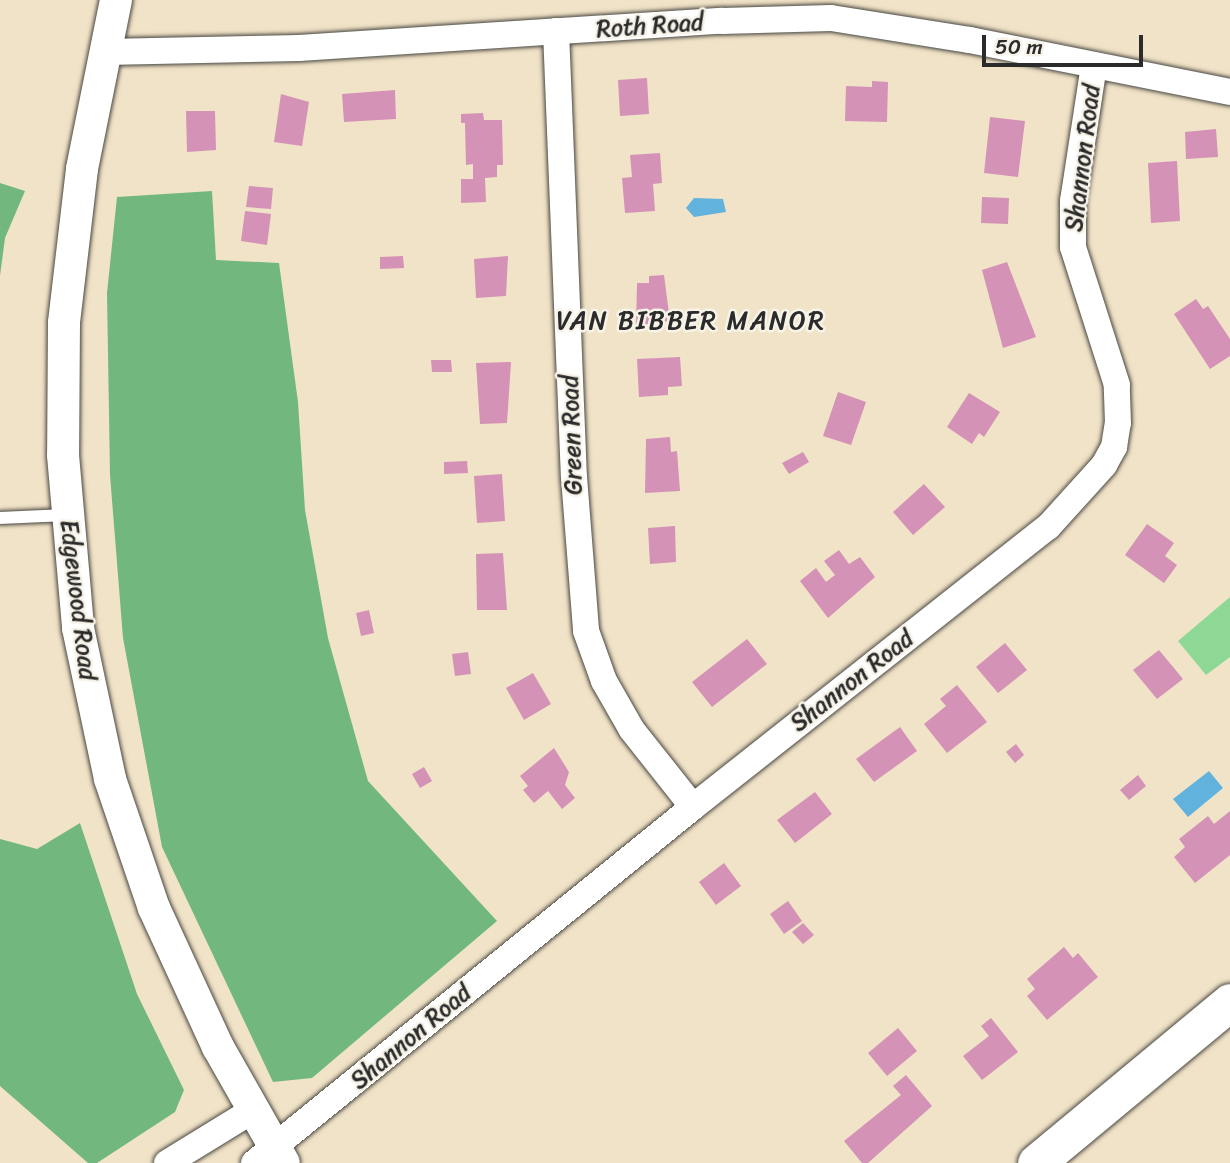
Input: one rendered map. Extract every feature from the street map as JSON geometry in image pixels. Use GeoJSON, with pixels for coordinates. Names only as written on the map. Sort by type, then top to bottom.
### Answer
{"type":"FeatureCollection","features":[{"type":"Feature","properties":{"kind":"main road"},"geometry":{"type":"LineString","coordinates":[[1036,1163],[1230,1002]]}},
{"type":"Feature","properties":{"kind":"street","name":"Edgewood Road"},"geometry":{"type":"LineString","coordinates":[[116,0],[75,216],[64,323],[66,515],[78,628],[110,779],[160,921],[252,1111],[271,1159]]}},
{"type":"Feature","properties":{"kind":"street","name":"Roth Road"},"geometry":{"type":"LineString","coordinates":[[105,52],[299,48],[831,18],[970,40],[1230,92]]}},
{"type":"Feature","properties":{"kind":"street","name":"Green Road"},"geometry":{"type":"LineString","coordinates":[[556,32],[574,477],[586,631],[604,681],[632,730],[693,807]]}},
{"type":"Feature","properties":{"kind":"street","name":"Shannon Road"},"geometry":{"type":"LineString","coordinates":[[271,1159],[693,807],[1048,527],[1085,489],[1111,453],[1118,422],[1117,385],[1073,247],[1075,187],[1094,66]]}},
{"type":"Feature","properties":{"kind":"street"},"geometry":{"type":"LineString","coordinates":[[167,1163],[252,1111]]}},
{"type":"Feature","properties":{"kind":"lane"},"geometry":{"type":"LineString","coordinates":[[0,518],[66,515]]}},
{"type":"Feature","properties":{"kind":"green space"},"geometry":{"type":"Polygon","coordinates":[[[0,183],[25,191],[5,238],[0,276],[0,183]]]}},
{"type":"Feature","properties":{"kind":"green space"},"geometry":{"type":"Polygon","coordinates":[[[212,191],[216,260],[279,263],[298,402],[305,510],[328,638],[368,781],[497,921],[312,1078],[273,1082],[162,847],[123,638],[110,475],[107,293],[117,197],[212,191]]]}},
{"type":"Feature","properties":{"kind":"green space"},"geometry":{"type":"Polygon","coordinates":[[[1230,597],[1230,657],[1206,675],[1178,641],[1230,597]]]}},
{"type":"Feature","properties":{"kind":"green space"},"geometry":{"type":"Polygon","coordinates":[[[80,823],[137,994],[184,1090],[175,1112],[97,1163],[88,1163],[0,1086],[0,839],[37,849],[80,823]]]}},
{"type":"Feature","properties":{"kind":"water"},"geometry":{"type":"Polygon","coordinates":[[[694,198],[723,199],[726,212],[694,217],[686,208],[694,198]]]}},
{"type":"Feature","properties":{"kind":"water"},"geometry":{"type":"Polygon","coordinates":[[[1209,771],[1223,788],[1188,817],[1173,799],[1209,771]]]}},
{"type":"Feature","properties":{"kind":"building"},"geometry":{"type":"Polygon","coordinates":[[[647,78],[649,114],[620,116],[618,80],[647,78]]]}},
{"type":"Feature","properties":{"kind":"building"},"geometry":{"type":"Polygon","coordinates":[[[872,81],[888,82],[887,122],[845,121],[846,86],[872,87],[872,81]]]}},
{"type":"Feature","properties":{"kind":"building"},"geometry":{"type":"Polygon","coordinates":[[[395,90],[396,119],[344,122],[342,94],[395,90]]]}},
{"type":"Feature","properties":{"kind":"building"},"geometry":{"type":"Polygon","coordinates":[[[281,94],[309,102],[302,146],[274,142],[281,94]]]}},
{"type":"Feature","properties":{"kind":"building"},"geometry":{"type":"Polygon","coordinates":[[[186,111],[215,111],[216,150],[187,152],[186,111]]]}},
{"type":"Feature","properties":{"kind":"building"},"geometry":{"type":"Polygon","coordinates":[[[483,113],[484,120],[502,120],[503,165],[497,165],[497,177],[485,178],[486,202],[461,203],[461,179],[473,179],[473,164],[466,165],[465,123],[461,123],[461,114],[483,113]]]}},
{"type":"Feature","properties":{"kind":"building"},"geometry":{"type":"Polygon","coordinates":[[[990,117],[1025,121],[1018,177],[984,173],[990,117]]]}},
{"type":"Feature","properties":{"kind":"building"},"geometry":{"type":"Polygon","coordinates":[[[1216,129],[1218,157],[1186,159],[1185,132],[1216,129]]]}},
{"type":"Feature","properties":{"kind":"building"},"geometry":{"type":"Polygon","coordinates":[[[660,153],[662,183],[653,184],[655,211],[625,213],[622,178],[632,177],[630,155],[660,153]]]}},
{"type":"Feature","properties":{"kind":"building"},"geometry":{"type":"Polygon","coordinates":[[[1177,161],[1180,221],[1151,223],[1148,163],[1177,161]]]}},
{"type":"Feature","properties":{"kind":"building"},"geometry":{"type":"Polygon","coordinates":[[[249,186],[273,188],[271,209],[246,207],[249,186]]]}},
{"type":"Feature","properties":{"kind":"building"},"geometry":{"type":"Polygon","coordinates":[[[982,197],[1009,198],[1008,224],[981,223],[982,197]]]}},
{"type":"Feature","properties":{"kind":"building"},"geometry":{"type":"Polygon","coordinates":[[[245,211],[271,214],[267,245],[241,241],[245,211]]]}},
{"type":"Feature","properties":{"kind":"building"},"geometry":{"type":"Polygon","coordinates":[[[403,256],[404,268],[380,269],[380,257],[403,256]]]}},
{"type":"Feature","properties":{"kind":"building"},"geometry":{"type":"Polygon","coordinates":[[[508,256],[506,296],[476,298],[474,259],[508,256]]]}},
{"type":"Feature","properties":{"kind":"building"},"geometry":{"type":"Polygon","coordinates":[[[1007,262],[1036,337],[1003,348],[982,270],[1007,262]]]}},
{"type":"Feature","properties":{"kind":"building"},"geometry":{"type":"Polygon","coordinates":[[[664,275],[670,321],[636,326],[637,283],[649,283],[649,276],[664,275]]]}},
{"type":"Feature","properties":{"kind":"building"},"geometry":{"type":"Polygon","coordinates":[[[1196,299],[1203,309],[1208,306],[1230,339],[1230,356],[1210,369],[1174,314],[1196,299]]]}},
{"type":"Feature","properties":{"kind":"building"},"geometry":{"type":"Polygon","coordinates":[[[680,357],[682,386],[668,387],[668,395],[639,397],[637,359],[680,357]]]}},
{"type":"Feature","properties":{"kind":"building"},"geometry":{"type":"Polygon","coordinates":[[[431,360],[451,360],[452,372],[432,372],[431,360]]]}},
{"type":"Feature","properties":{"kind":"building"},"geometry":{"type":"Polygon","coordinates":[[[511,362],[507,423],[480,424],[476,363],[511,362]]]}},
{"type":"Feature","properties":{"kind":"building"},"geometry":{"type":"Polygon","coordinates":[[[838,392],[866,402],[851,445],[823,436],[838,392]]]}},
{"type":"Feature","properties":{"kind":"building"},"geometry":{"type":"Polygon","coordinates":[[[969,393],[1000,412],[984,437],[979,433],[972,444],[947,427],[969,393]]]}},
{"type":"Feature","properties":{"kind":"building"},"geometry":{"type":"Polygon","coordinates":[[[670,437],[671,452],[677,451],[680,491],[645,493],[646,439],[670,437]]]}},
{"type":"Feature","properties":{"kind":"building"},"geometry":{"type":"Polygon","coordinates":[[[803,452],[809,462],[789,474],[782,463],[803,452]]]}},
{"type":"Feature","properties":{"kind":"building"},"geometry":{"type":"Polygon","coordinates":[[[467,461],[468,473],[444,474],[444,462],[467,461]]]}},
{"type":"Feature","properties":{"kind":"building"},"geometry":{"type":"Polygon","coordinates":[[[502,474],[505,521],[477,523],[474,476],[502,474]]]}},
{"type":"Feature","properties":{"kind":"building"},"geometry":{"type":"Polygon","coordinates":[[[924,484],[945,507],[913,535],[893,512],[924,484]]]}},
{"type":"Feature","properties":{"kind":"building"},"geometry":{"type":"Polygon","coordinates":[[[1147,524],[1174,543],[1165,556],[1177,565],[1164,583],[1125,555],[1147,524]]]}},
{"type":"Feature","properties":{"kind":"building"},"geometry":{"type":"Polygon","coordinates":[[[675,526],[676,562],[650,564],[648,528],[675,526]]]}},
{"type":"Feature","properties":{"kind":"building"},"geometry":{"type":"Polygon","coordinates":[[[839,550],[849,564],[860,557],[875,577],[828,618],[800,581],[816,568],[826,582],[835,575],[824,561],[839,550]]]}},
{"type":"Feature","properties":{"kind":"building"},"geometry":{"type":"Polygon","coordinates":[[[503,553],[507,610],[477,610],[476,554],[503,553]]]}},
{"type":"Feature","properties":{"kind":"building"},"geometry":{"type":"Polygon","coordinates":[[[369,610],[374,633],[361,636],[356,613],[369,610]]]}},
{"type":"Feature","properties":{"kind":"building"},"geometry":{"type":"Polygon","coordinates":[[[747,639],[767,664],[712,707],[692,682],[747,639]]]}},
{"type":"Feature","properties":{"kind":"building"},"geometry":{"type":"Polygon","coordinates":[[[1005,643],[1027,670],[998,693],[976,667],[1005,643]]]}},
{"type":"Feature","properties":{"kind":"building"},"geometry":{"type":"Polygon","coordinates":[[[1159,650],[1183,679],[1157,699],[1133,670],[1159,650]]]}},
{"type":"Feature","properties":{"kind":"building"},"geometry":{"type":"Polygon","coordinates":[[[468,652],[471,674],[455,676],[452,654],[468,652]]]}},
{"type":"Feature","properties":{"kind":"building"},"geometry":{"type":"Polygon","coordinates":[[[533,673],[551,704],[524,720],[506,688],[533,673]]]}},
{"type":"Feature","properties":{"kind":"building"},"geometry":{"type":"Polygon","coordinates":[[[957,685],[987,722],[947,753],[924,724],[946,706],[940,699],[957,685]]]}},
{"type":"Feature","properties":{"kind":"building"},"geometry":{"type":"Polygon","coordinates":[[[900,727],[917,751],[874,782],[856,759],[900,727]]]}},
{"type":"Feature","properties":{"kind":"building"},"geometry":{"type":"Polygon","coordinates":[[[1016,744],[1024,755],[1015,763],[1006,752],[1016,744]]]}},
{"type":"Feature","properties":{"kind":"building"},"geometry":{"type":"Polygon","coordinates":[[[554,748],[569,772],[565,785],[575,798],[562,809],[548,791],[534,803],[523,790],[528,786],[520,776],[554,748]]]}},
{"type":"Feature","properties":{"kind":"building"},"geometry":{"type":"Polygon","coordinates":[[[424,767],[432,781],[420,788],[412,774],[424,767]]]}},
{"type":"Feature","properties":{"kind":"building"},"geometry":{"type":"Polygon","coordinates":[[[1138,775],[1146,786],[1129,800],[1120,790],[1138,775]]]}},
{"type":"Feature","properties":{"kind":"building"},"geometry":{"type":"Polygon","coordinates":[[[815,792],[832,814],[795,843],[777,820],[815,792]]]}},
{"type":"Feature","properties":{"kind":"building"},"geometry":{"type":"Polygon","coordinates":[[[1230,811],[1230,855],[1195,883],[1174,857],[1185,847],[1179,839],[1208,816],[1214,824],[1230,811]]]}},
{"type":"Feature","properties":{"kind":"building"},"geometry":{"type":"Polygon","coordinates":[[[724,863],[741,886],[716,905],[699,882],[724,863]]]}},
{"type":"Feature","properties":{"kind":"building"},"geometry":{"type":"Polygon","coordinates":[[[788,901],[802,921],[784,934],[770,914],[788,901]]]}},
{"type":"Feature","properties":{"kind":"building"},"geometry":{"type":"Polygon","coordinates":[[[803,923],[814,935],[803,944],[792,932],[803,923]]]}},
{"type":"Feature","properties":{"kind":"building"},"geometry":{"type":"Polygon","coordinates":[[[1064,947],[1073,958],[1078,953],[1098,977],[1047,1020],[1027,996],[1035,989],[1027,979],[1064,947]]]}},
{"type":"Feature","properties":{"kind":"building"},"geometry":{"type":"Polygon","coordinates":[[[991,1018],[1018,1052],[982,1080],[963,1056],[989,1036],[981,1026],[991,1018]]]}},
{"type":"Feature","properties":{"kind":"building"},"geometry":{"type":"Polygon","coordinates":[[[898,1028],[917,1051],[887,1076],[868,1053],[898,1028]]]}},
{"type":"Feature","properties":{"kind":"building"},"geometry":{"type":"Polygon","coordinates":[[[906,1075],[932,1106],[868,1163],[862,1163],[844,1141],[901,1095],[893,1086],[906,1075]]]}},
{"type":"Feature","properties":{"kind":"district","name":"VAN BIBBER MANOR"},"geometry":{"type":"Point","coordinates":[691,321]}}]}
